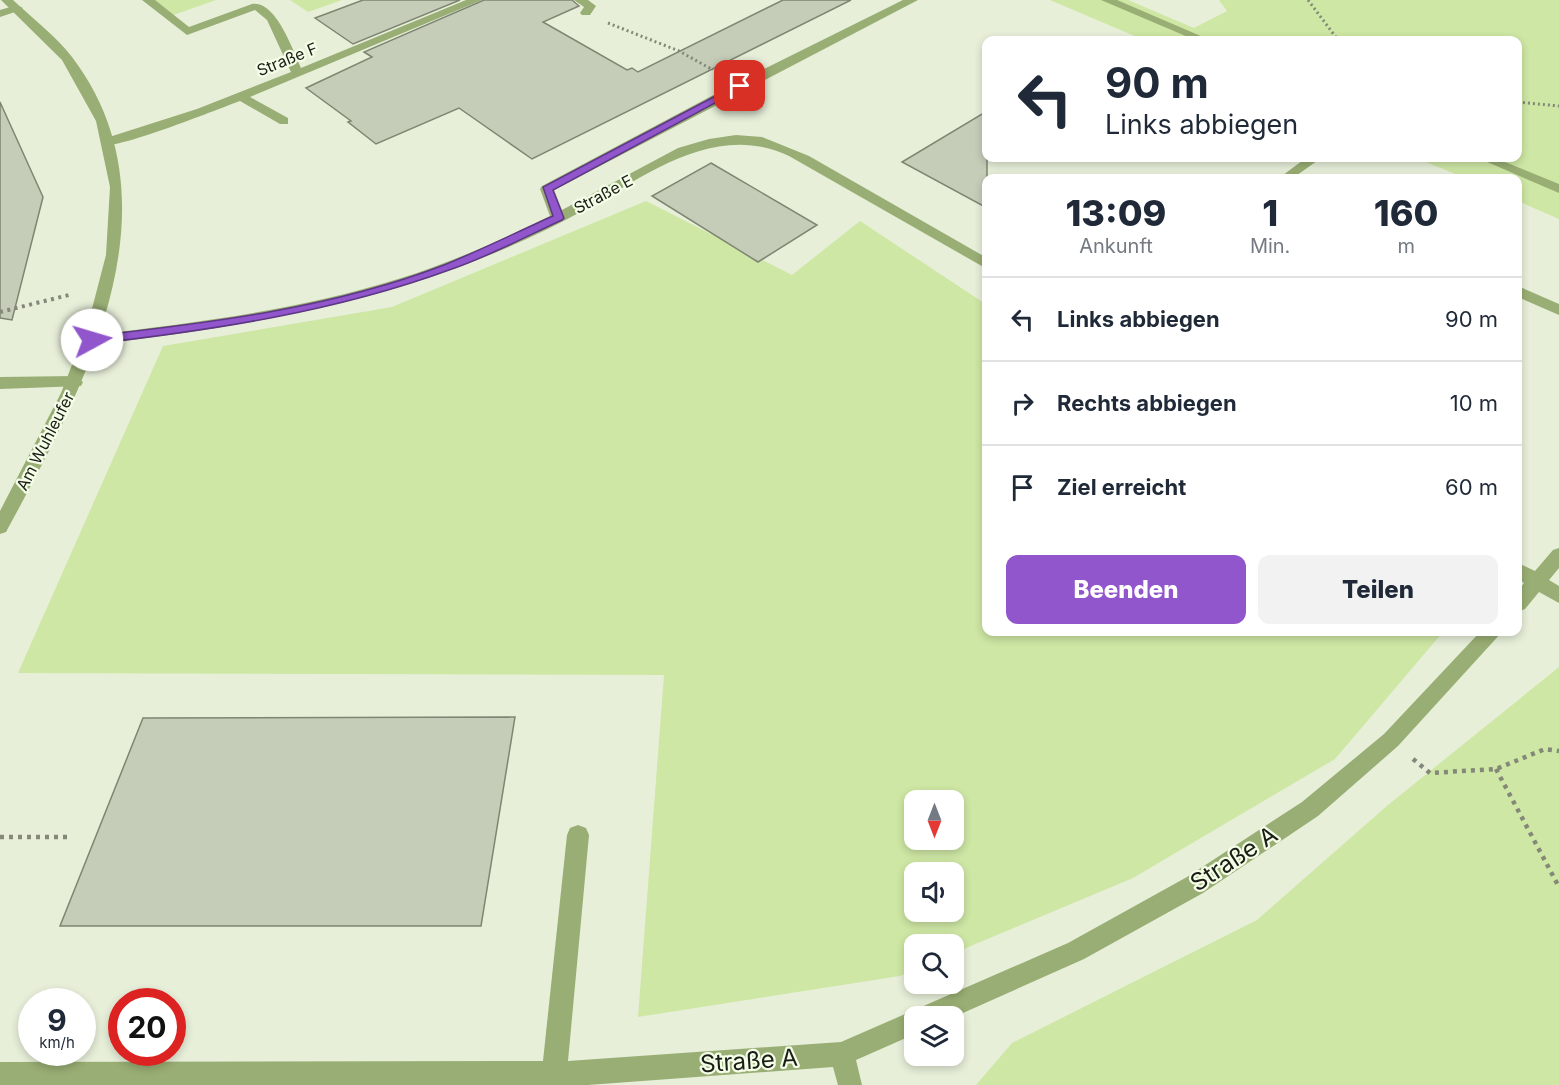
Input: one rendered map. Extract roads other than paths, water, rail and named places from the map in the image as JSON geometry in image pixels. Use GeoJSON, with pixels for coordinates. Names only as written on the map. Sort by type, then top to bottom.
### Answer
{"type":"FeatureCollection","features":[{"type":"Feature","properties":{"kind":"street"},"geometry":{"type":"LineString","coordinates":[[148,0],[187,32],[256,6],[272,18],[297,72]]}},
{"type":"Feature","properties":{"kind":"street","name":"Straße F"},"geometry":{"type":"LineString","coordinates":[[108,142],[149,130],[239,96],[476,0]]}},
{"type":"Feature","properties":{"kind":"street"},"geometry":{"type":"LineString","coordinates":[[580,0],[590,6],[586,13]]}},
{"type":"Feature","properties":{"kind":"street"},"geometry":{"type":"LineString","coordinates":[[558,218],[547,189],[740,86],[912,0]]}},
{"type":"Feature","properties":{"kind":"street"},"geometry":{"type":"LineString","coordinates":[[1107,0],[1194,36]]}},
{"type":"Feature","properties":{"kind":"street"},"geometry":{"type":"LineString","coordinates":[[0,14],[12,4]]}},
{"type":"Feature","properties":{"kind":"street","name":"Am Wuhleufer"},"geometry":{"type":"LineString","coordinates":[[0,527],[57,423],[92,340],[112,264],[119,193],[108,142],[96,104],[75,66],[12,4]]}},
{"type":"Feature","properties":{"kind":"street"},"geometry":{"type":"LineString","coordinates":[[239,96],[284,121]]}},
{"type":"Feature","properties":{"kind":"street","name":"Straße E"},"geometry":{"type":"LineString","coordinates":[[92,340],[183,330],[287,312],[379,290],[448,267],[558,218],[688,147],[727,138],[762,141],[808,162],[982,261]]}},
{"type":"Feature","properties":{"kind":"street"},"geometry":{"type":"LineString","coordinates":[[1291,174],[1308,162]]}},
{"type":"Feature","properties":{"kind":"street"},"geometry":{"type":"LineString","coordinates":[[1495,162],[1559,189]]}},
{"type":"Feature","properties":{"kind":"street"},"geometry":{"type":"LineString","coordinates":[[1522,293],[1559,310]]}},
{"type":"Feature","properties":{"kind":"street"},"geometry":{"type":"LineString","coordinates":[[0,383],[75,382]]}},
{"type":"Feature","properties":{"kind":"street"},"geometry":{"type":"LineString","coordinates":[[1522,599],[1559,555]]}},
{"type":"Feature","properties":{"kind":"street"},"geometry":{"type":"LineString","coordinates":[[1522,572],[1559,596]]}},
{"type":"Feature","properties":{"kind":"street","name":"Straße A"},"geometry":{"type":"LineString","coordinates":[[951,1006],[1076,951],[1195,885],[1310,809],[1391,740],[1488,636]]}},
{"type":"Feature","properties":{"kind":"street"},"geometry":{"type":"LineString","coordinates":[[554,1073],[578,835]]}},
{"type":"Feature","properties":{"kind":"street","name":"Straße A"},"geometry":{"type":"LineString","coordinates":[[0,1074],[554,1073],[842,1054],[904,1027]]}},
{"type":"Feature","properties":{"kind":"street"},"geometry":{"type":"LineString","coordinates":[[842,1054],[850,1085]]}}]}
